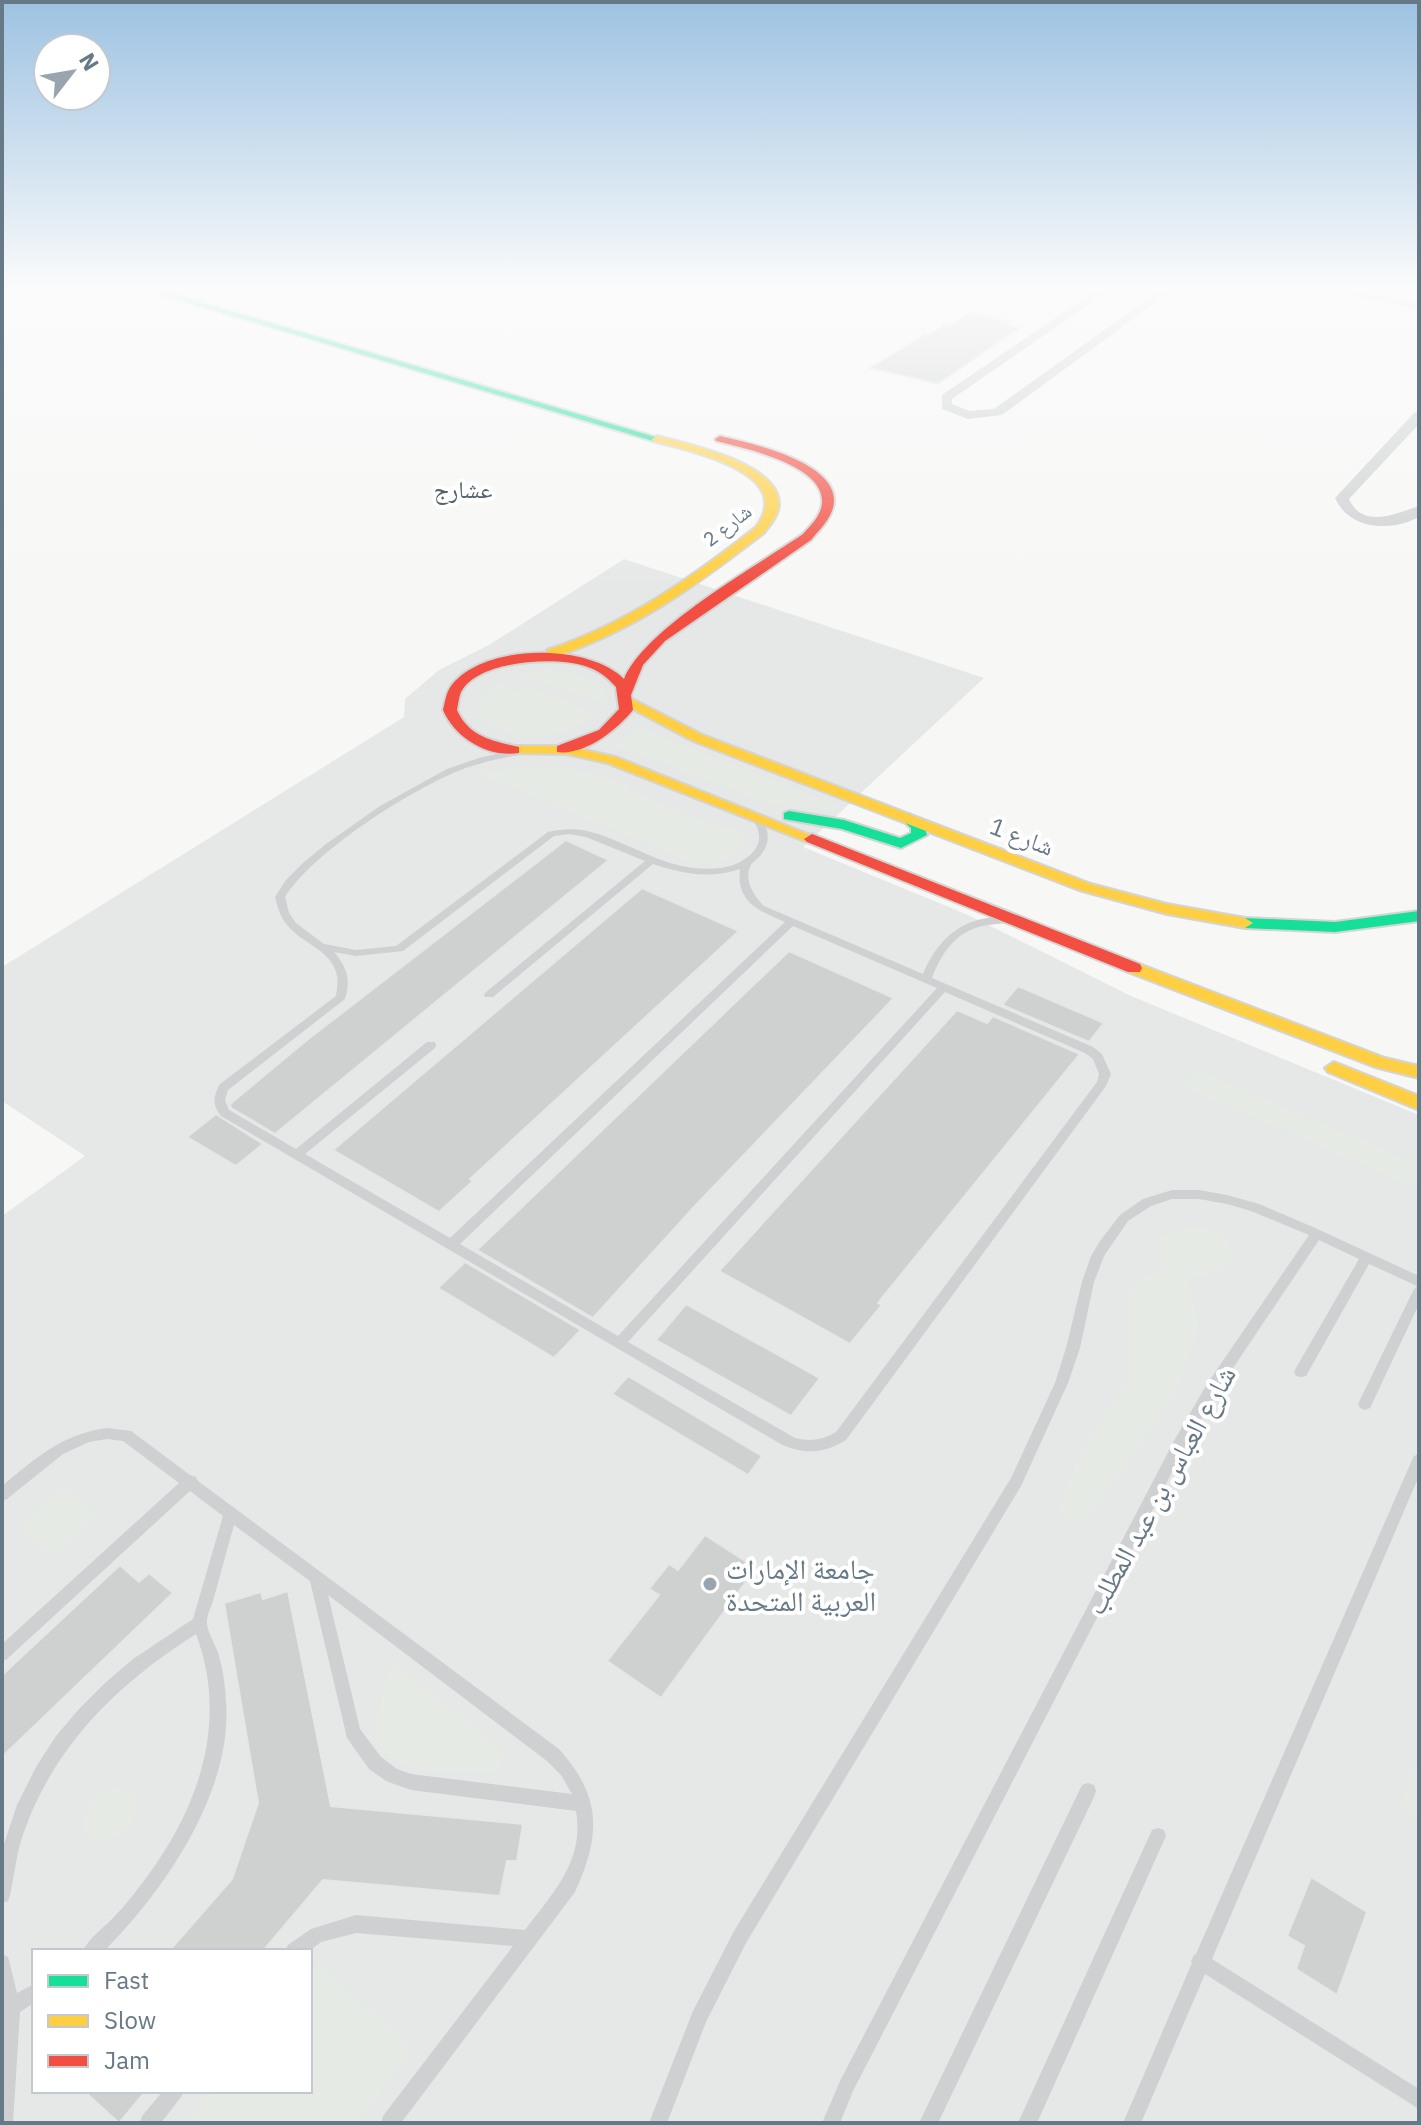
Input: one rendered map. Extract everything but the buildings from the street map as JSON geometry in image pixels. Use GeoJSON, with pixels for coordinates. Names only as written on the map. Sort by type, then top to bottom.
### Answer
{"type":"FeatureCollection","features":[{"type":"Feature","properties":{"kind":"street","name":"شارع 2"},"geometry":{"type":"LineString","coordinates":[[489,390],[747,468],[766,488],[774,508],[770,519],[743,544],[617,630],[579,646],[534,657]]}},
{"type":"Feature","properties":{"kind":"street"},"geometry":{"type":"LineString","coordinates":[[550,390],[773,454],[815,476],[829,496],[830,511],[823,523],[807,537],[660,638],[637,664],[622,718],[604,733],[562,749]]}},
{"type":"Feature","properties":{"kind":"street"},"geometry":{"type":"LineString","coordinates":[[960,390],[946,398],[946,406],[968,415],[997,412],[1028,390]]}},
{"type":"Feature","properties":{"kind":"street"},"geometry":{"type":"LineString","coordinates":[[1419,416],[1342,498],[1347,509],[1355,514],[1379,521],[1403,520],[1419,510]]}},
{"type":"Feature","properties":{"kind":"street","name":"شارع 1"},"geometry":{"type":"LineString","coordinates":[[534,657],[586,662],[612,674],[627,696],[698,738],[1085,887],[1183,914],[1235,922],[1300,927],[1364,925],[1419,916]]}},
{"type":"Feature","properties":{"kind":"street"},"geometry":{"type":"LineString","coordinates":[[534,657],[498,663],[475,673],[458,687],[450,704],[454,721],[468,736],[493,746],[524,751],[562,749],[637,768],[1381,1063],[1419,1072]]}},
{"type":"Feature","properties":{"kind":"street"},"geometry":{"type":"LineString","coordinates":[[753,814],[815,818],[901,843],[919,835],[918,826],[909,819]]}},
{"type":"Feature","properties":{"kind":"street"},"geometry":{"type":"LineString","coordinates":[[1085,947],[1226,1023]]}},
{"type":"Feature","properties":{"kind":"street"},"geometry":{"type":"LineString","coordinates":[[1085,947],[1370,1045],[1419,1052]]}},
{"type":"Feature","properties":{"kind":"street"},"geometry":{"type":"LineString","coordinates":[[1147,981],[1419,1089]]}},
{"type":"Feature","properties":{"kind":"street"},"geometry":{"type":"LineString","coordinates":[[1321,1063],[1419,1103]]}},
{"type":"Feature","properties":{"kind":"lane"},"geometry":{"type":"LineString","coordinates":[[524,751],[487,758],[436,778],[297,871],[283,890],[280,906],[286,920],[297,932],[322,946],[356,953],[399,949],[555,832],[579,831],[650,862],[680,871],[708,874],[747,862]]}},
{"type":"Feature","properties":{"kind":"lane"},"geometry":{"type":"LineString","coordinates":[[322,946],[343,973],[345,984],[341,997],[231,1080],[220,1094],[220,1108],[794,1445],[820,1447],[841,1436],[1102,1083],[1105,1074],[1098,1057],[1089,1050],[760,908],[744,886],[743,874],[747,862],[763,845],[765,834],[753,814]]}},
{"type":"Feature","properties":{"kind":"lane"},"geometry":{"type":"LineString","coordinates":[[489,995],[650,862]]}},
{"type":"Feature","properties":{"kind":"lane"},"geometry":{"type":"LineString","coordinates":[[926,980],[939,949],[952,936],[981,923],[1018,919]]}},
{"type":"Feature","properties":{"kind":"lane"},"geometry":{"type":"LineString","coordinates":[[451,1245],[790,923]]}},
{"type":"Feature","properties":{"kind":"lane"},"geometry":{"type":"LineString","coordinates":[[619,1343],[943,988]]}},
{"type":"Feature","properties":{"kind":"lane"},"geometry":{"type":"LineString","coordinates":[[296,1155],[431,1045]]}},
{"type":"Feature","properties":{"kind":"lane"},"geometry":{"type":"LineString","coordinates":[[658,2123],[699,2017],[740,1937],[1022,1469],[1059,1389],[1073,1350],[1087,1286],[1104,1245],[1134,1210],[1149,1202],[1188,1193],[1231,1198],[1419,1282]]}},
{"type":"Feature","properties":{"kind":"lane","name":"شارع العباس بن عبد المطلب"},"geometry":{"type":"LineString","coordinates":[[831,2123],[847,2085],[1186,1433],[1212,1388],[1316,1234]]}},
{"type":"Feature","properties":{"kind":"lane"},"geometry":{"type":"LineString","coordinates":[[1301,1372],[1367,1257]]}},
{"type":"Feature","properties":{"kind":"lane"},"geometry":{"type":"LineString","coordinates":[[1365,1404],[1419,1291]]}},
{"type":"Feature","properties":{"kind":"lane"},"geometry":{"type":"LineString","coordinates":[[2,1495],[62,1446],[78,1438],[102,1433],[126,1435],[191,1481],[567,1768],[584,1804],[588,1824],[579,1867],[569,1886],[390,2123]]}},
{"type":"Feature","properties":{"kind":"lane"},"geometry":{"type":"LineString","coordinates":[[1132,2123],[1419,1460]]}},
{"type":"Feature","properties":{"kind":"lane"},"geometry":{"type":"LineString","coordinates":[[2,1654],[191,1481]]}},
{"type":"Feature","properties":{"kind":"lane"},"geometry":{"type":"LineString","coordinates":[[94,1949],[120,1925],[162,1874],[192,1820],[211,1765],[218,1713],[214,1665],[199,1623],[231,1512]]}},
{"type":"Feature","properties":{"kind":"lane"},"geometry":{"type":"LineString","coordinates":[[316,1576],[353,1732],[375,1763],[392,1775],[411,1782],[584,1804]]}},
{"type":"Feature","properties":{"kind":"lane"},"geometry":{"type":"LineString","coordinates":[[2,1895],[14,1839],[30,1797],[68,1732],[107,1688],[152,1651],[199,1623]]}},
{"type":"Feature","properties":{"kind":"lane"},"geometry":{"type":"LineString","coordinates":[[928,2123],[1088,1791]]}},
{"type":"Feature","properties":{"kind":"lane"},"geometry":{"type":"LineString","coordinates":[[1027,2123],[1158,1836]]}},
{"type":"Feature","properties":{"kind":"lane"},"geometry":{"type":"LineString","coordinates":[[297,1949],[317,1935],[356,1924],[529,1939]]}},
{"type":"Feature","properties":{"kind":"lane"},"geometry":{"type":"LineString","coordinates":[[1200,1961],[1419,2100]]}},
{"type":"Feature","properties":{"kind":"lane"},"geometry":{"type":"LineString","coordinates":[[2,1963],[11,2007],[4,2123]]}},
{"type":"Feature","properties":{"kind":"lane"},"geometry":{"type":"LineString","coordinates":[[11,2007],[32,1994]]}},
{"type":"Feature","properties":{"kind":"lane"},"geometry":{"type":"LineString","coordinates":[[149,2123],[173,2093]]}},
{"type":"Feature","properties":{"kind":"shaded area","name":"جامعة الإمارات العربية المتحدة"},"geometry":{"type":"Polygon","coordinates":[[[624,559],[984,678],[803,847],[968,915],[1131,996],[1419,1115],[1419,2123],[2,2123],[2,1216],[85,1156],[2,1101],[2,967],[404,717],[405,699],[439,670],[489,645],[624,559]]]}},
{"type":"Feature","properties":{"kind":"shaded area"},"geometry":{"type":"Polygon","coordinates":[[[544,669],[569,672],[592,680],[605,691],[607,705],[519,674],[544,669]]]}},
{"type":"Feature","properties":{"kind":"shaded area"},"geometry":{"type":"Polygon","coordinates":[[[495,683],[517,693],[527,686],[598,714],[570,729],[553,733],[536,736],[502,731],[489,722],[479,709],[482,695],[495,683]]]}},
{"type":"Feature","properties":{"kind":"shaded area"},"geometry":{"type":"Polygon","coordinates":[[[639,728],[844,808],[837,815],[815,807],[775,805],[615,746],[639,728]]]}},
{"type":"Feature","properties":{"kind":"shaded area"},"geometry":{"type":"Polygon","coordinates":[[[539,766],[578,770],[628,784],[629,791],[711,825],[737,829],[743,835],[743,846],[720,863],[690,862],[478,773],[539,766]]]}},
{"type":"Feature","properties":{"kind":"shaded area"},"geometry":{"type":"Polygon","coordinates":[[[1195,1070],[1419,1164],[1419,1189],[1183,1087],[1195,1070]]]}},
{"type":"Feature","properties":{"kind":"shaded area"},"geometry":{"type":"Polygon","coordinates":[[[1196,1227],[1222,1236],[1230,1246],[1233,1260],[1220,1272],[1185,1278],[1195,1308],[1197,1326],[1182,1375],[1151,1429],[1114,1481],[1081,1522],[1067,1522],[1058,1510],[1082,1451],[1129,1380],[1129,1293],[1140,1279],[1164,1269],[1157,1251],[1162,1237],[1196,1227]]]}},
{"type":"Feature","properties":{"kind":"shaded area"},"geometry":{"type":"Polygon","coordinates":[[[63,1487],[97,1515],[52,1555],[19,1525],[63,1487]]]}},
{"type":"Feature","properties":{"kind":"shaded area"},"geometry":{"type":"Polygon","coordinates":[[[391,1662],[504,1752],[496,1773],[426,1770],[393,1760],[382,1749],[377,1735],[378,1717],[391,1662]]]}},
{"type":"Feature","properties":{"kind":"shaded area"},"geometry":{"type":"Polygon","coordinates":[[[1419,1758],[1419,1819],[1399,1807],[1419,1758]]]}},
{"type":"Feature","properties":{"kind":"shaded area"},"geometry":{"type":"Polygon","coordinates":[[[113,1788],[127,1792],[135,1800],[133,1820],[117,1837],[95,1839],[83,1826],[84,1819],[93,1803],[113,1788]]]}},
{"type":"Feature","properties":{"kind":"shaded area"},"geometry":{"type":"Polygon","coordinates":[[[318,1962],[412,2050],[357,2123],[202,2123],[193,2114],[210,2093],[312,2093],[312,1970],[318,1962]]]}},
{"type":"Feature","properties":{"kind":"traffic: fast"},"geometry":{"type":"LineString","coordinates":[[491,390],[657,439]]}},
{"type":"Feature","properties":{"kind":"traffic: fast"},"geometry":{"type":"LineString","coordinates":[[789,816],[844,825],[901,843],[919,835],[918,826],[909,819]]}},
{"type":"Feature","properties":{"kind":"traffic: fast"},"geometry":{"type":"LineString","coordinates":[[1245,923],[1335,927],[1419,916]]}},
{"type":"Feature","properties":{"kind":"traffic: slow"},"geometry":{"type":"LineString","coordinates":[[552,653],[609,632],[662,602],[760,530],[769,517],[773,502],[768,489],[758,478],[724,460],[657,439]]}},
{"type":"Feature","properties":{"kind":"traffic: slow"},"geometry":{"type":"LineString","coordinates":[[628,701],[698,738],[1085,887],[1167,909],[1245,923]]}},
{"type":"Feature","properties":{"kind":"traffic: slow"},"geometry":{"type":"LineString","coordinates":[[514,750],[567,750],[611,760],[812,839]]}},
{"type":"Feature","properties":{"kind":"traffic: slow"},"geometry":{"type":"LineString","coordinates":[[1134,968],[1381,1063],[1419,1072]]}},
{"type":"Feature","properties":{"kind":"traffic: slow"},"geometry":{"type":"LineString","coordinates":[[1334,1068],[1419,1103]]}},
{"type":"Feature","properties":{"kind":"traffic: jam"},"geometry":{"type":"LineString","coordinates":[[626,692],[637,664],[660,638],[807,537],[826,511],[828,500],[825,487],[815,476],[784,459],[720,439]]}},
{"type":"Feature","properties":{"kind":"traffic: jam"},"geometry":{"type":"LineString","coordinates":[[514,750],[484,743],[460,728],[450,710],[454,692],[470,676],[487,668],[528,658],[549,657],[589,662],[607,671],[623,686],[626,710],[604,733],[562,749]]}},
{"type":"Feature","properties":{"kind":"traffic: jam"},"geometry":{"type":"LineString","coordinates":[[812,839],[1134,968]]}},
{"type":"Feature","properties":{"kind":"place","name":"جامعة الإمارات العربية المتحدة"},"geometry":{"type":"Point","coordinates":[710,1584]}},
{"type":"Feature","properties":{"kind":"district","name":"عشارج"},"geometry":{"type":"Point","coordinates":[463,489]}}]}
